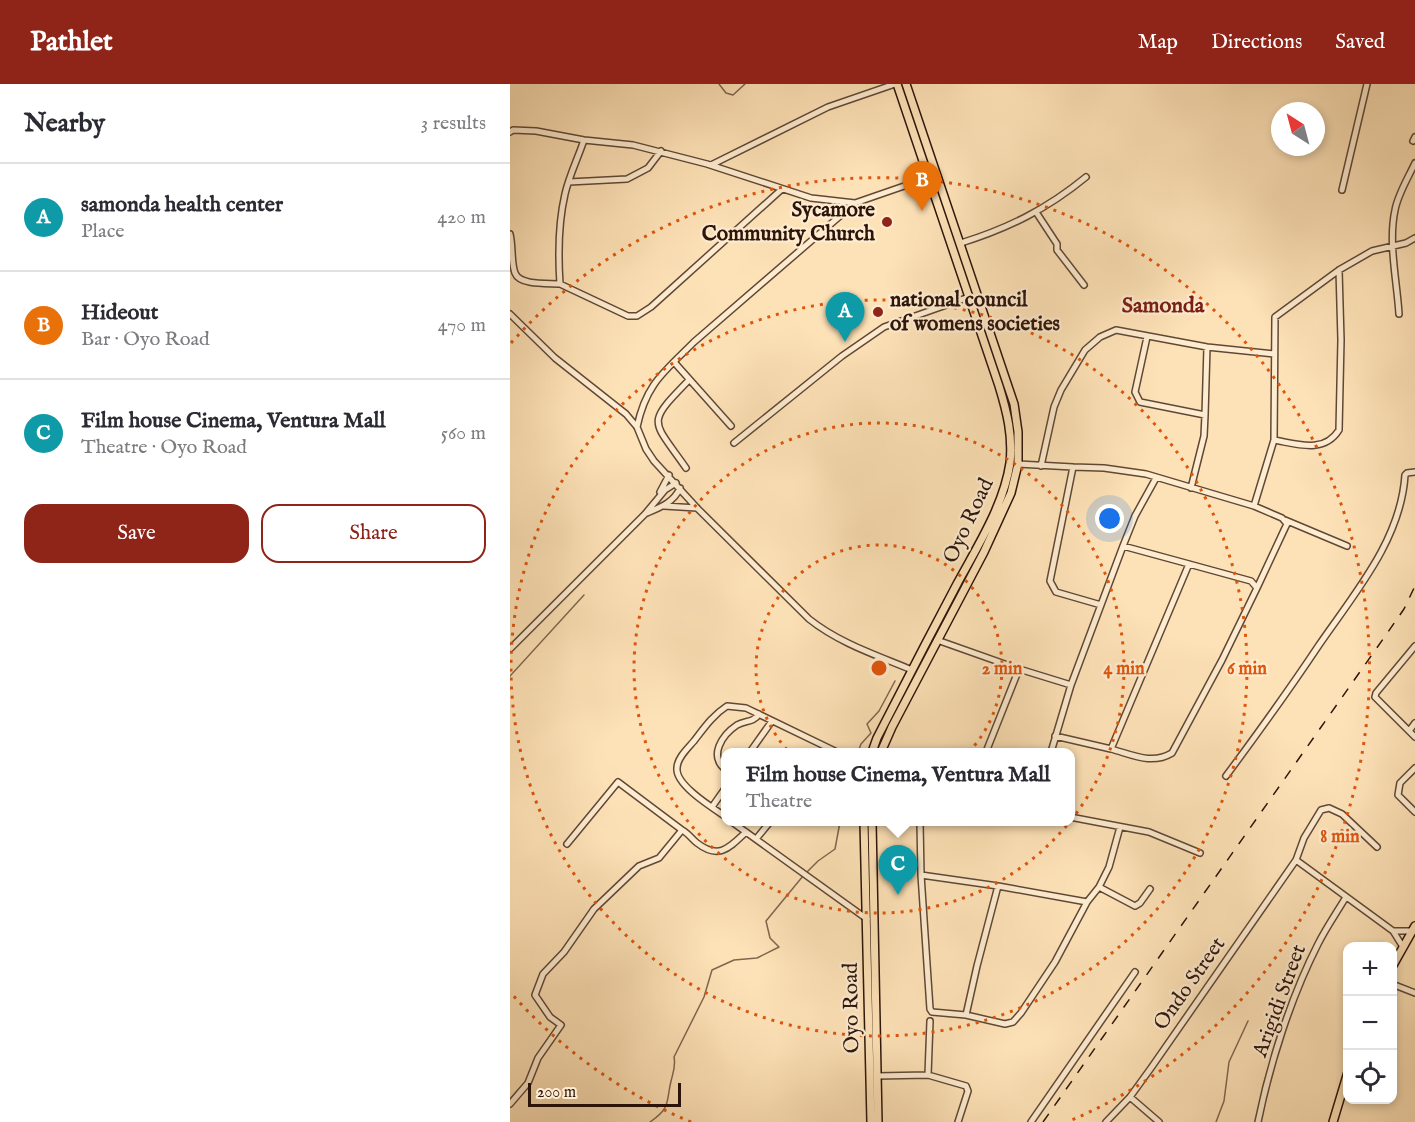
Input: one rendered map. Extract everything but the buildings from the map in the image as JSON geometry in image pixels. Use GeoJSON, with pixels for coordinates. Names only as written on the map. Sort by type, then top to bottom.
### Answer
{"type":"FeatureCollection","features":[{"type":"Feature","properties":{"kind":"main road","name":"Oyo Road"},"geometry":{"type":"LineString","coordinates":[[874,748],[1000,498],[1010,463],[1011,434],[1005,406],[896,84]]}},
{"type":"Feature","properties":{"kind":"main road","name":"Oyo Road"},"geometry":{"type":"LineString","coordinates":[[883,748],[984,552],[1008,500],[1018,464],[1018,432],[1014,404],[906,84]]}},
{"type":"Feature","properties":{"kind":"main road","name":"Oyo Road"},"geometry":{"type":"LineString","coordinates":[[864,826],[873,1060],[878,1076],[878,1122]]}},
{"type":"Feature","properties":{"kind":"main road","name":"Oyo Road"},"geometry":{"type":"LineString","coordinates":[[871,1122],[872,826]]}},
{"type":"Feature","properties":{"kind":"main road"},"geometry":{"type":"LineString","coordinates":[[1397,958],[1413,929]]}},
{"type":"Feature","properties":{"kind":"main road"},"geometry":{"type":"LineString","coordinates":[[1333,1122],[1343,1086]]}},
{"type":"Feature","properties":{"kind":"street"},"geometry":{"type":"LineString","coordinates":[[711,165],[828,107],[896,84]]}},
{"type":"Feature","properties":{"kind":"street"},"geometry":{"type":"LineString","coordinates":[[1342,190],[1366,84]]}},
{"type":"Feature","properties":{"kind":"street"},"geometry":{"type":"LineString","coordinates":[[510,132],[513,130],[536,131],[584,140],[633,145],[711,165],[811,198],[855,203]]}},
{"type":"Feature","properties":{"kind":"street"},"geometry":{"type":"LineString","coordinates":[[560,284],[559,226],[569,182],[584,140]]}},
{"type":"Feature","properties":{"kind":"street"},"geometry":{"type":"LineString","coordinates":[[569,182],[627,179],[648,168],[661,151]]}},
{"type":"Feature","properties":{"kind":"street"},"geometry":{"type":"LineString","coordinates":[[1399,314],[1392,230],[1395,210],[1415,163]]}},
{"type":"Feature","properties":{"kind":"street"},"geometry":{"type":"LineString","coordinates":[[637,427],[642,405],[651,386],[674,362],[703,334],[855,203],[936,175]]}},
{"type":"Feature","properties":{"kind":"street"},"geometry":{"type":"LineString","coordinates":[[960,243],[995,232],[1036,212],[1059,199],[1086,177]]}},
{"type":"Feature","properties":{"kind":"street"},"geometry":{"type":"LineString","coordinates":[[510,234],[514,271],[519,278],[527,282],[560,284],[628,316],[637,316],[651,307],[782,189]]}},
{"type":"Feature","properties":{"kind":"street"},"geometry":{"type":"LineString","coordinates":[[1036,212],[1057,244],[1056,250],[1084,285]]}},
{"type":"Feature","properties":{"kind":"street"},"geometry":{"type":"LineString","coordinates":[[1254,506],[1274,440],[1275,317],[1339,270],[1372,251],[1415,238]]}},
{"type":"Feature","properties":{"kind":"street"},"geometry":{"type":"LineString","coordinates":[[1274,440],[1317,446],[1334,438],[1339,430],[1341,340],[1339,270]]}},
{"type":"Feature","properties":{"kind":"street"},"geometry":{"type":"LineString","coordinates":[[734,443],[842,356],[884,327],[969,297]]}},
{"type":"Feature","properties":{"kind":"street"},"geometry":{"type":"LineString","coordinates":[[510,314],[555,358],[626,414],[637,427],[646,449],[697,508],[809,619],[826,632],[845,642],[912,670]]}},
{"type":"Feature","properties":{"kind":"street"},"geometry":{"type":"LineString","coordinates":[[1041,466],[1054,407],[1061,390],[1085,350],[1101,337],[1116,330],[1207,347],[1274,354]]}},
{"type":"Feature","properties":{"kind":"street"},"geometry":{"type":"LineString","coordinates":[[1147,337],[1135,393],[1138,400],[1173,410],[1205,415]]}},
{"type":"Feature","properties":{"kind":"street"},"geometry":{"type":"LineString","coordinates":[[1191,488],[1203,436],[1207,347]]}},
{"type":"Feature","properties":{"kind":"street"},"geometry":{"type":"LineString","coordinates":[[674,362],[731,426]]}},
{"type":"Feature","properties":{"kind":"street"},"geometry":{"type":"LineString","coordinates":[[686,468],[658,428],[657,417],[664,406],[689,380]]}},
{"type":"Feature","properties":{"kind":"street"},"geometry":{"type":"LineString","coordinates":[[1018,464],[1136,472],[1254,506],[1347,546]]}},
{"type":"Feature","properties":{"kind":"street"},"geometry":{"type":"LineString","coordinates":[[1073,467],[1050,581],[1056,592],[1101,605]]}},
{"type":"Feature","properties":{"kind":"street"},"geometry":{"type":"LineString","coordinates":[[1226,776],[1275,711],[1364,582],[1388,537],[1401,502],[1405,475],[1415,472]]}},
{"type":"Feature","properties":{"kind":"street"},"geometry":{"type":"LineString","coordinates":[[658,497],[669,475]]}},
{"type":"Feature","properties":{"kind":"street"},"geometry":{"type":"LineString","coordinates":[[1052,748],[1071,686],[1123,546],[1135,516],[1156,478]]}},
{"type":"Feature","properties":{"kind":"street"},"geometry":{"type":"LineString","coordinates":[[510,649],[669,486],[678,485]]}},
{"type":"Feature","properties":{"kind":"street"},"geometry":{"type":"LineString","coordinates":[[645,513],[662,506],[673,498],[678,485]]}},
{"type":"Feature","properties":{"kind":"street"},"geometry":{"type":"LineString","coordinates":[[662,506],[697,508]]}},
{"type":"Feature","properties":{"kind":"street"},"geometry":{"type":"LineString","coordinates":[[1055,736],[1152,760],[1173,753],[1222,660],[1286,528],[1285,520]]}},
{"type":"Feature","properties":{"kind":"street"},"geometry":{"type":"LineString","coordinates":[[1123,546],[1251,581],[1257,588]]}},
{"type":"Feature","properties":{"kind":"street"},"geometry":{"type":"LineString","coordinates":[[1111,750],[1189,564]]}},
{"type":"Feature","properties":{"kind":"street"},"geometry":{"type":"LineString","coordinates":[[937,640],[1071,686]]}},
{"type":"Feature","properties":{"kind":"street"},"geometry":{"type":"LineString","coordinates":[[1415,646],[1375,697],[1415,737]]}},
{"type":"Feature","properties":{"kind":"street"},"geometry":{"type":"LineString","coordinates":[[988,748],[1019,669]]}},
{"type":"Feature","properties":{"kind":"street"},"geometry":{"type":"LineString","coordinates":[[721,813],[687,788],[678,778],[676,768],[709,722],[727,706],[740,706],[759,714],[822,748]]}},
{"type":"Feature","properties":{"kind":"street"},"geometry":{"type":"LineString","coordinates":[[721,765],[717,752],[719,746],[736,726],[753,721],[759,714]]}},
{"type":"Feature","properties":{"kind":"street"},"geometry":{"type":"LineString","coordinates":[[753,748],[772,721]]}},
{"type":"Feature","properties":{"kind":"street"},"geometry":{"type":"LineString","coordinates":[[1409,730],[1415,723]]}},
{"type":"Feature","properties":{"kind":"street"},"geometry":{"type":"LineString","coordinates":[[1415,768],[1400,783],[1398,795],[1415,812]]}},
{"type":"Feature","properties":{"kind":"street"},"geometry":{"type":"LineString","coordinates":[[567,844],[618,782],[706,848],[719,852],[728,849],[746,832]]}},
{"type":"Feature","properties":{"kind":"street"},"geometry":{"type":"LineString","coordinates":[[712,807],[721,794]]}},
{"type":"Feature","properties":{"kind":"street","name":"Ondo Street"},"geometry":{"type":"LineString","coordinates":[[1106,1122],[1130,1096],[1296,860],[1314,818],[1321,810],[1329,807],[1342,814],[1377,847]]}},
{"type":"Feature","properties":{"kind":"street"},"geometry":{"type":"LineString","coordinates":[[1075,818],[1149,832],[1200,853]]}},
{"type":"Feature","properties":{"kind":"street"},"geometry":{"type":"LineString","coordinates":[[738,826],[867,919]]}},
{"type":"Feature","properties":{"kind":"street"},"geometry":{"type":"LineString","coordinates":[[756,839],[767,826]]}},
{"type":"Feature","properties":{"kind":"street"},"geometry":{"type":"LineString","coordinates":[[920,826],[930,1009],[932,1012],[966,1015],[997,1024],[1013,1022],[1054,962],[1109,867],[1120,827]]}},
{"type":"Feature","properties":{"kind":"street"},"geometry":{"type":"LineString","coordinates":[[510,1104],[528,1083],[542,1052],[561,1025],[550,1017],[535,995],[543,974],[564,952],[594,909],[639,866],[658,858],[682,830]]}},
{"type":"Feature","properties":{"kind":"street"},"geometry":{"type":"LineString","coordinates":[[1296,860],[1393,931],[1403,947]]}},
{"type":"Feature","properties":{"kind":"street"},"geometry":{"type":"LineString","coordinates":[[921,875],[1087,902]]}},
{"type":"Feature","properties":{"kind":"street"},"geometry":{"type":"LineString","coordinates":[[966,1015],[998,886]]}},
{"type":"Feature","properties":{"kind":"street"},"geometry":{"type":"LineString","coordinates":[[1099,887],[1136,906],[1150,889]]}},
{"type":"Feature","properties":{"kind":"street","name":"Arigidi Street"},"geometry":{"type":"LineString","coordinates":[[1258,1122],[1278,1049],[1299,987],[1318,944],[1346,897]]}},
{"type":"Feature","properties":{"kind":"street"},"geometry":{"type":"LineString","coordinates":[[1393,931],[1413,929]]}},
{"type":"Feature","properties":{"kind":"street"},"geometry":{"type":"LineString","coordinates":[[1031,1122],[1135,972]]}},
{"type":"Feature","properties":{"kind":"street"},"geometry":{"type":"LineString","coordinates":[[1397,986],[1415,993]]}},
{"type":"Feature","properties":{"kind":"street"},"geometry":{"type":"LineString","coordinates":[[928,1075],[930,1021]]}},
{"type":"Feature","properties":{"kind":"street"},"geometry":{"type":"LineString","coordinates":[[878,1076],[928,1075],[968,1087],[968,1094],[958,1122]]}},
{"type":"Feature","properties":{"kind":"street"},"geometry":{"type":"LineString","coordinates":[[1130,1096],[1159,1122]]}},
{"type":"Feature","properties":{"kind":"waterway"},"geometry":{"type":"LineString","coordinates":[[719,84],[726,93],[733,95],[745,84]]}},
{"type":"Feature","properties":{"kind":"waterway"},"geometry":{"type":"LineString","coordinates":[[510,676],[584,595]]}},
{"type":"Feature","properties":{"kind":"waterway"},"geometry":{"type":"LineString","coordinates":[[860,748],[871,733],[867,724],[879,711],[895,681]]}},
{"type":"Feature","properties":{"kind":"waterway"},"geometry":{"type":"LineString","coordinates":[[807,872],[835,849],[839,826]]}},
{"type":"Feature","properties":{"kind":"waterway"},"geometry":{"type":"LineString","coordinates":[[650,1122],[665,1108],[674,1069],[674,1057],[704,997],[712,970],[734,960],[757,958],[779,947],[770,938],[766,921],[803,876]]}},
{"type":"Feature","properties":{"kind":"waterway"},"geometry":{"type":"LineString","coordinates":[[1216,1122],[1224,1101],[1229,1062],[1248,1021]]}},
{"type":"Feature","properties":{"kind":"railway"},"geometry":{"type":"LineString","coordinates":[[1043,1122],[1404,609],[1415,586]]}},
{"type":"Feature","properties":{"kind":"place","name":"Hideout"},"geometry":{"type":"Point","coordinates":[922,211]}},
{"type":"Feature","properties":{"kind":"place","name":"Sycamore Community Church"},"geometry":{"type":"Point","coordinates":[887,222]}},
{"type":"Feature","properties":{"kind":"place","name":"national council of womens societies"},"geometry":{"type":"Point","coordinates":[878,312]}},
{"type":"Feature","properties":{"kind":"place","name":"samonda health center"},"geometry":{"type":"Point","coordinates":[845,342]}},
{"type":"Feature","properties":{"kind":"place","name":"Film house Cinema, Ventura Mall"},"geometry":{"type":"Point","coordinates":[898,895]}},
{"type":"Feature","properties":{"kind":"district","name":"Samonda"},"geometry":{"type":"Point","coordinates":[1163,306]}}]}
